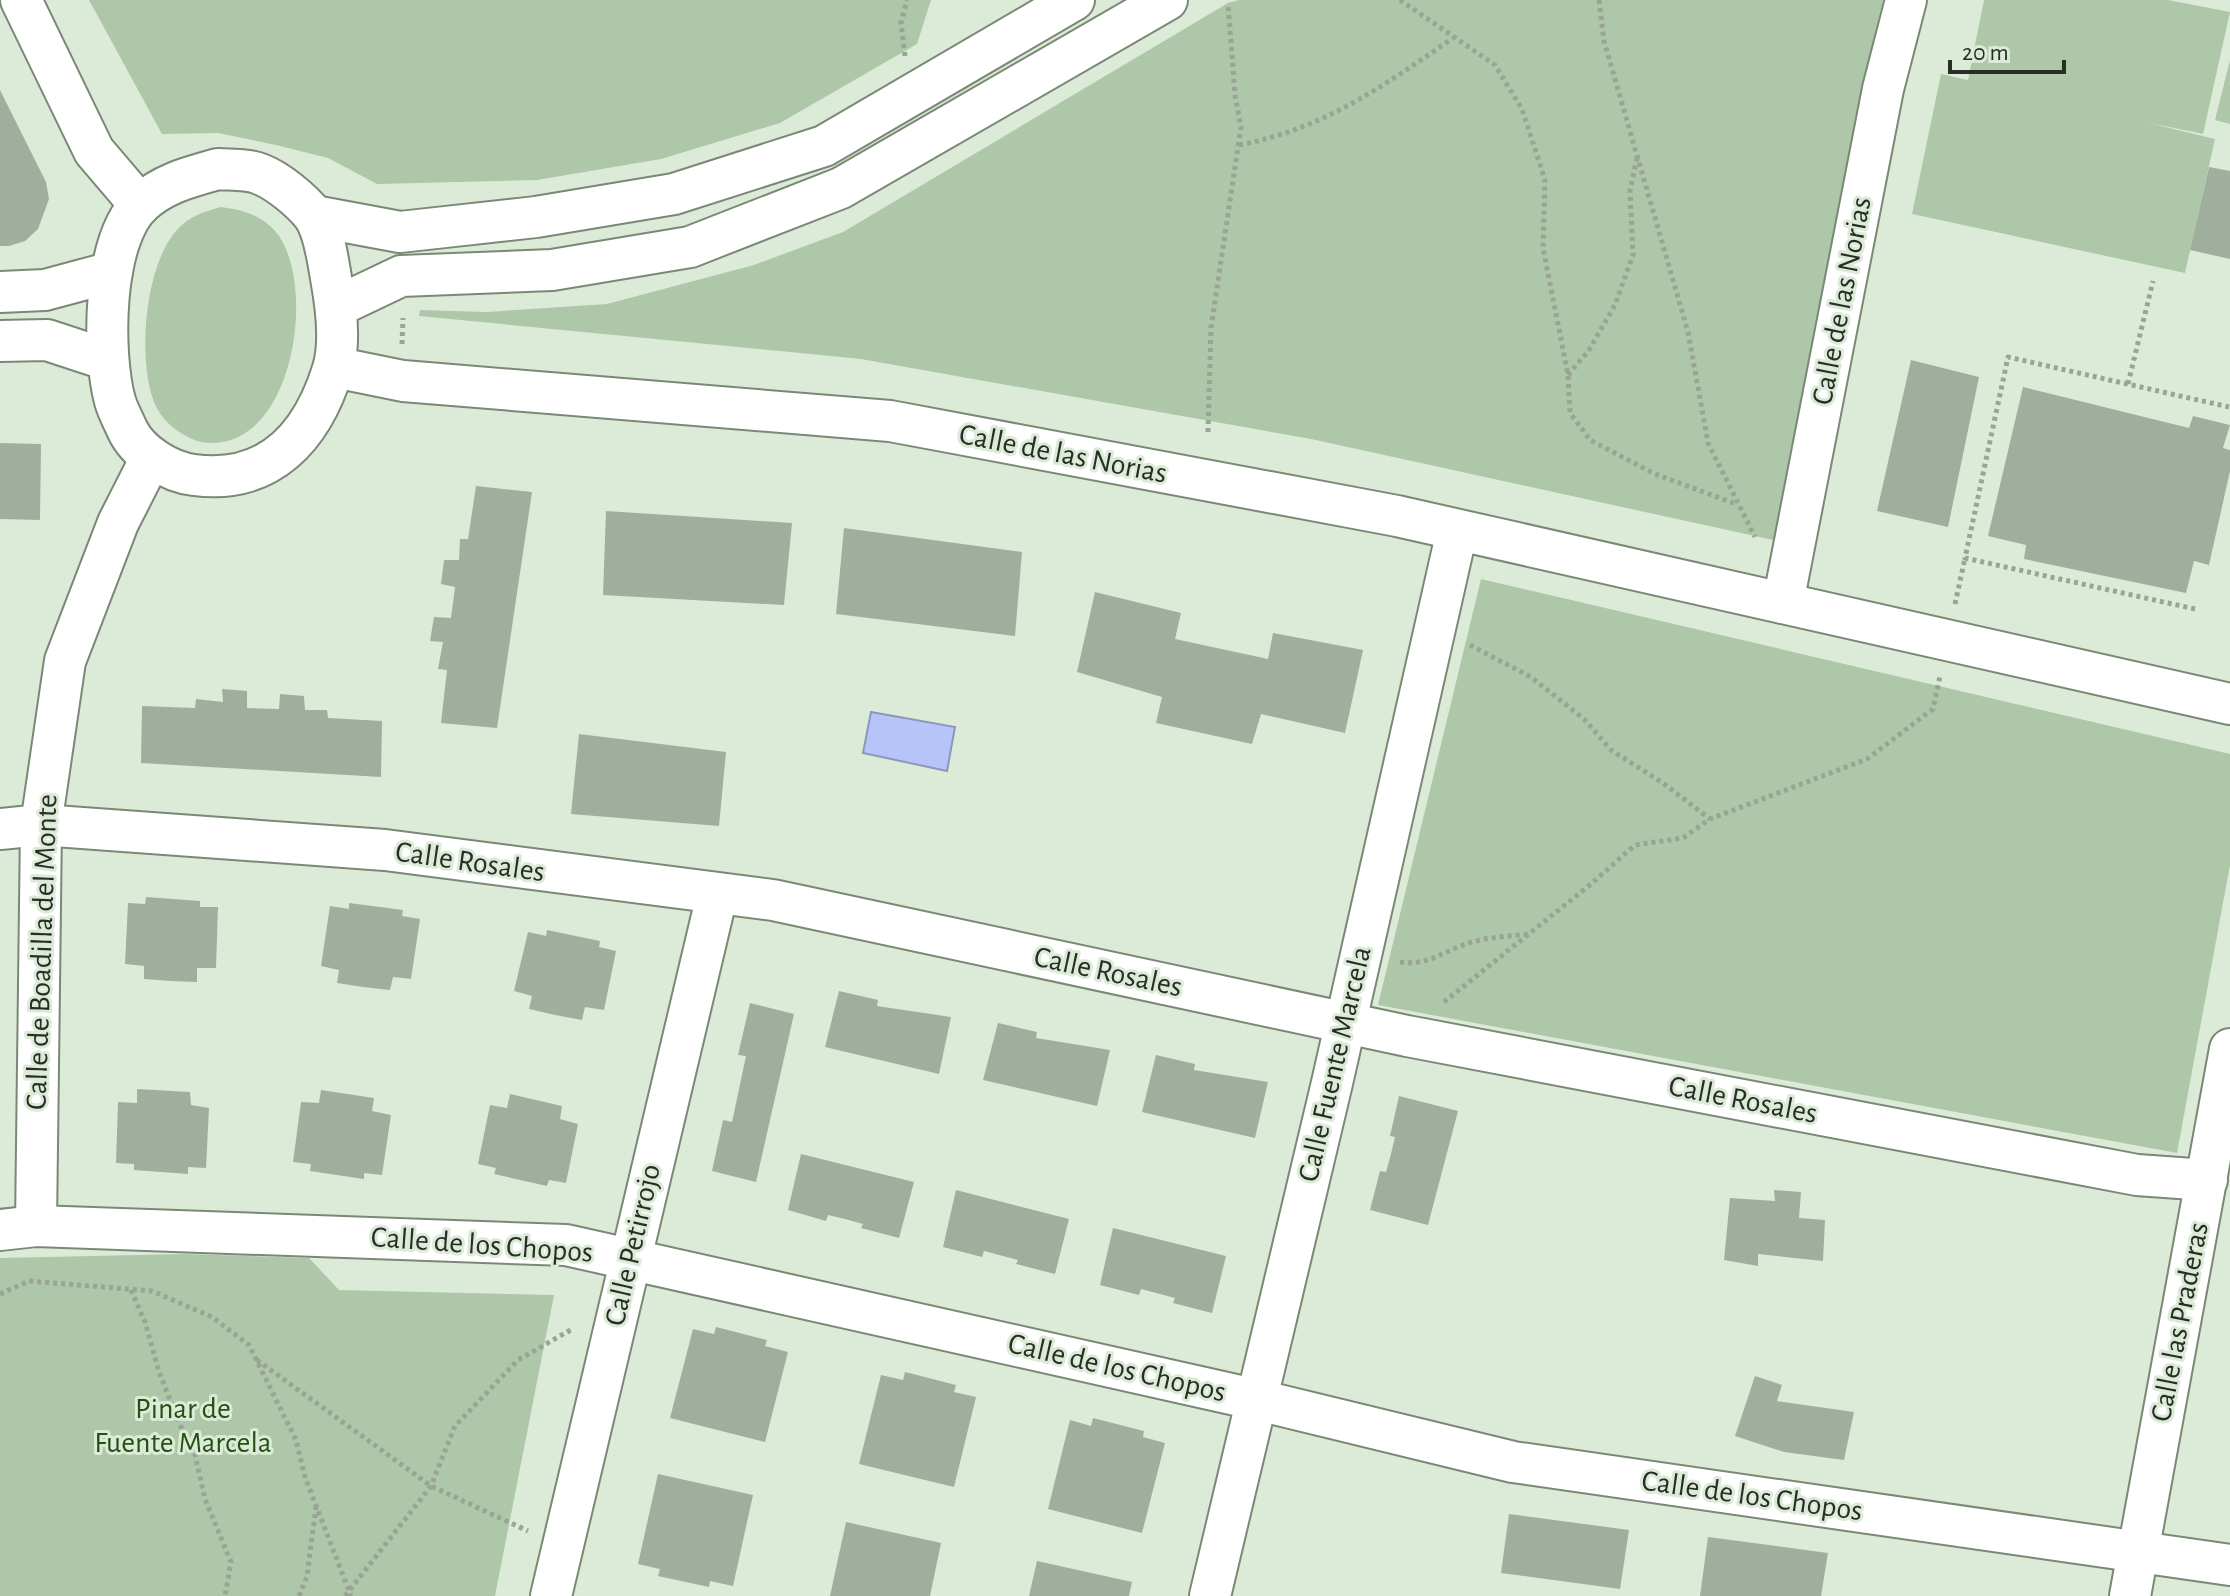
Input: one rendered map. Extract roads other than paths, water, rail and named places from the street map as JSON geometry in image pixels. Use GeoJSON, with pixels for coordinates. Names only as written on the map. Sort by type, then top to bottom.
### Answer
{"type":"FeatureCollection","features":[{"type":"Feature","properties":{"kind":"street"},"geometry":{"type":"LineString","coordinates":[[21,0],[94,151],[140,205]]}},
{"type":"Feature","properties":{"kind":"street"},"geometry":{"type":"LineString","coordinates":[[314,216],[400,232],[536,217],[674,194],[824,146],[1074,0]]}},
{"type":"Feature","properties":{"kind":"street"},"geometry":{"type":"LineString","coordinates":[[336,307],[401,276],[552,270],[690,247],[841,188],[1167,0]]}},
{"type":"Feature","properties":{"kind":"street","name":"Calle de las Norias"},"geometry":{"type":"LineString","coordinates":[[1783,603],[1880,104],[1906,0]]}},
{"type":"Feature","properties":{"kind":"street"},"geometry":{"type":"LineString","coordinates":[[218,169],[259,173],[289,193],[314,216],[328,261],[336,307],[334,367],[314,411],[288,448],[257,471],[222,479],[184,474],[151,458],[130,436],[115,402],[108,360],[112,272],[122,234],[140,205],[171,182],[218,169]]}},
{"type":"Feature","properties":{"kind":"street"},"geometry":{"type":"LineString","coordinates":[[0,292],[45,290],[112,272]]}},
{"type":"Feature","properties":{"kind":"street"},"geometry":{"type":"LineString","coordinates":[[0,341],[47,340],[108,360]]}},
{"type":"Feature","properties":{"kind":"street","name":"Calle de las Norias"},"geometry":{"type":"LineString","coordinates":[[334,367],[403,381],[890,421],[1397,516],[2230,704]]}},
{"type":"Feature","properties":{"kind":"street","name":"Calle de Boadilla del Monte"},"geometry":{"type":"LineString","coordinates":[[18,1228],[41,825],[65,661],[118,523],[151,458]]}},
{"type":"Feature","properties":{"kind":"street","name":"Calle Fuente Marcela"},"geometry":{"type":"LineString","coordinates":[[1210,1596],[1258,1400],[1457,531]]}},
{"type":"Feature","properties":{"kind":"street","name":"Calle Rosales"},"geometry":{"type":"LineString","coordinates":[[0,829],[41,825],[385,850],[773,900],[1407,1036],[2137,1175],[2207,1180]]}},
{"type":"Feature","properties":{"kind":"street","name":"Calle Petirrojo"},"geometry":{"type":"LineString","coordinates":[[551,1596],[717,895]]}},
{"type":"Feature","properties":{"kind":"street","name":"Calle las Praderas"},"geometry":{"type":"LineString","coordinates":[[2130,1596],[2230,1049]]}},
{"type":"Feature","properties":{"kind":"street","name":"Calle de los Chopos"},"geometry":{"type":"LineString","coordinates":[[18,1228],[566,1245],[1258,1400],[1513,1462],[2230,1565]]}},
{"type":"Feature","properties":{"kind":"water"},"geometry":{"type":"Polygon","coordinates":[[[871,712],[955,727],[947,771],[863,753],[871,712]]]}},
{"type":"Feature","properties":{"kind":"park label","name":"Pinar de Fuente Marcela"},"geometry":{"type":"Point","coordinates":[183,1426]}}]}
